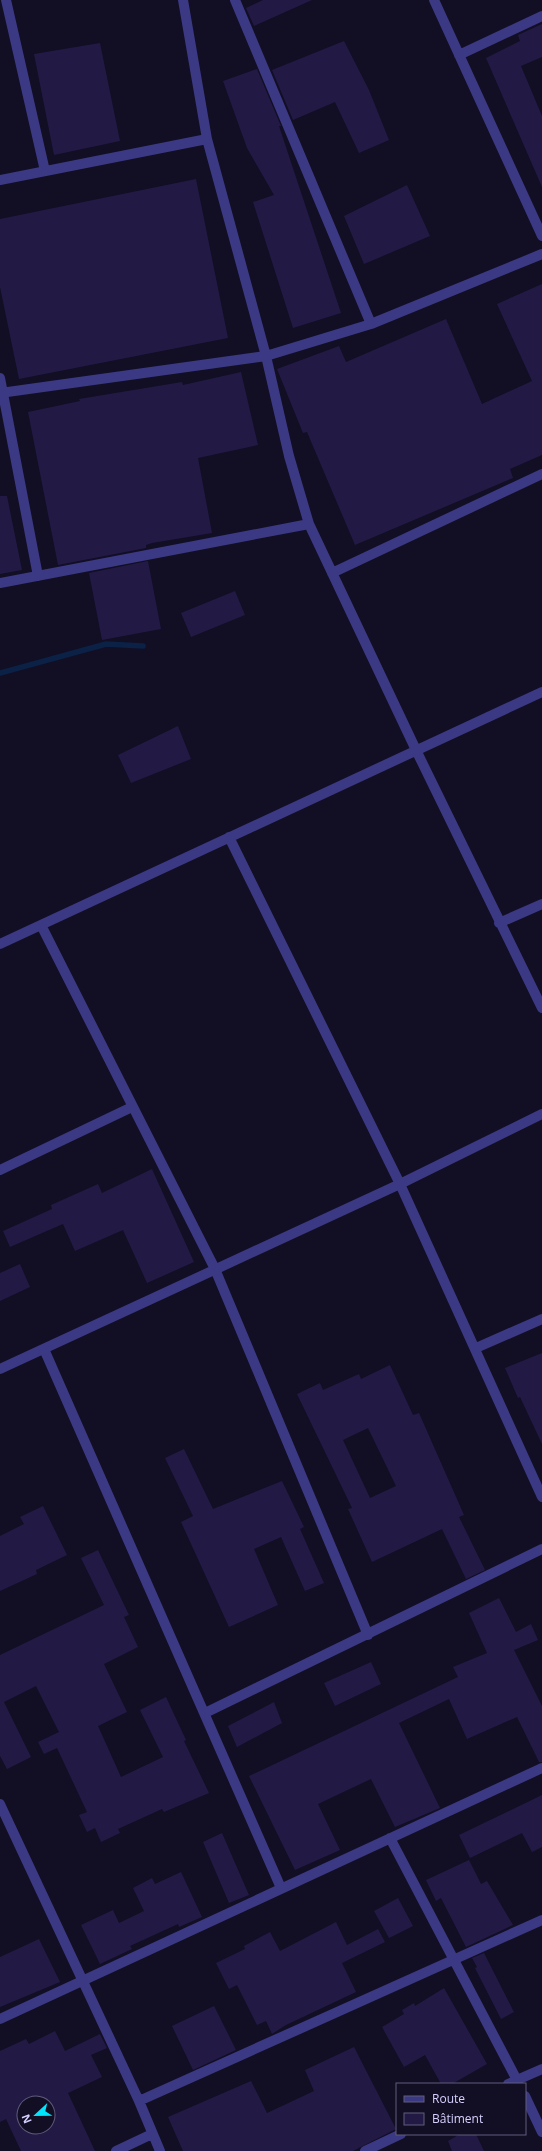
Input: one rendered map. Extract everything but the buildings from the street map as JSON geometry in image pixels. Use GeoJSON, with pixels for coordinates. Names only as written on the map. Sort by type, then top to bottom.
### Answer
{"type":"FeatureCollection","features":[{"type":"Feature","properties":{"kind":"street"},"geometry":{"type":"LineString","coordinates":[[6,0],[45,171]]}},
{"type":"Feature","properties":{"kind":"street"},"geometry":{"type":"LineString","coordinates":[[183,0],[207,139],[266,356],[289,456],[309,524],[416,750],[542,1008]]}},
{"type":"Feature","properties":{"kind":"street"},"geometry":{"type":"LineString","coordinates":[[235,0],[371,324]]}},
{"type":"Feature","properties":{"kind":"street"},"geometry":{"type":"LineString","coordinates":[[434,0],[542,236]]}},
{"type":"Feature","properties":{"kind":"street"},"geometry":{"type":"LineString","coordinates":[[459,55],[542,16]]}},
{"type":"Feature","properties":{"kind":"street"},"geometry":{"type":"LineString","coordinates":[[0,180],[207,139]]}},
{"type":"Feature","properties":{"kind":"street"},"geometry":{"type":"LineString","coordinates":[[1,393],[266,356],[371,324],[542,254]]}},
{"type":"Feature","properties":{"kind":"street"},"geometry":{"type":"LineString","coordinates":[[0,378],[1,393],[38,576]]}},
{"type":"Feature","properties":{"kind":"street"},"geometry":{"type":"LineString","coordinates":[[332,573],[542,474]]}},
{"type":"Feature","properties":{"kind":"street"},"geometry":{"type":"LineString","coordinates":[[0,583],[309,524]]}},
{"type":"Feature","properties":{"kind":"street"},"geometry":{"type":"LineString","coordinates":[[0,944],[542,692]]}},
{"type":"Feature","properties":{"kind":"street"},"geometry":{"type":"LineString","coordinates":[[228,837],[400,1184],[476,1348],[542,1497]]}},
{"type":"Feature","properties":{"kind":"street"},"geometry":{"type":"LineString","coordinates":[[500,923],[542,904]]}},
{"type":"Feature","properties":{"kind":"street"},"geometry":{"type":"LineString","coordinates":[[41,925],[215,1269],[368,1635]]}},
{"type":"Feature","properties":{"kind":"street"},"geometry":{"type":"LineString","coordinates":[[0,1170],[132,1107]]}},
{"type":"Feature","properties":{"kind":"street"},"geometry":{"type":"LineString","coordinates":[[0,1369],[400,1184],[542,1114]]}},
{"type":"Feature","properties":{"kind":"street"},"geometry":{"type":"LineString","coordinates":[[476,1348],[542,1319]]}},
{"type":"Feature","properties":{"kind":"street"},"geometry":{"type":"LineString","coordinates":[[44,1349],[281,1888]]}},
{"type":"Feature","properties":{"kind":"street"},"geometry":{"type":"LineString","coordinates":[[205,1714],[542,1549]]}},
{"type":"Feature","properties":{"kind":"street"},"geometry":{"type":"LineString","coordinates":[[0,2019],[542,1768]]}},
{"type":"Feature","properties":{"kind":"street"},"geometry":{"type":"LineString","coordinates":[[0,1804],[139,2101],[160,2151]]}},
{"type":"Feature","properties":{"kind":"street"},"geometry":{"type":"LineString","coordinates":[[390,1838],[518,2082],[542,2069]]}},
{"type":"Feature","properties":{"kind":"street"},"geometry":{"type":"LineString","coordinates":[[139,2101],[542,1920]]}},
{"type":"Feature","properties":{"kind":"street"},"geometry":{"type":"LineString","coordinates":[[526,2098],[542,2132]]}},
{"type":"Feature","properties":{"kind":"street"},"geometry":{"type":"LineString","coordinates":[[116,2151],[152,2134]]}},
{"type":"Feature","properties":{"kind":"street"},"geometry":{"type":"LineString","coordinates":[[365,2151],[399,2135]]}},
{"type":"Feature","properties":{"kind":"waterway"},"geometry":{"type":"LineString","coordinates":[[0,673],[106,644],[143,646]]}}]}
